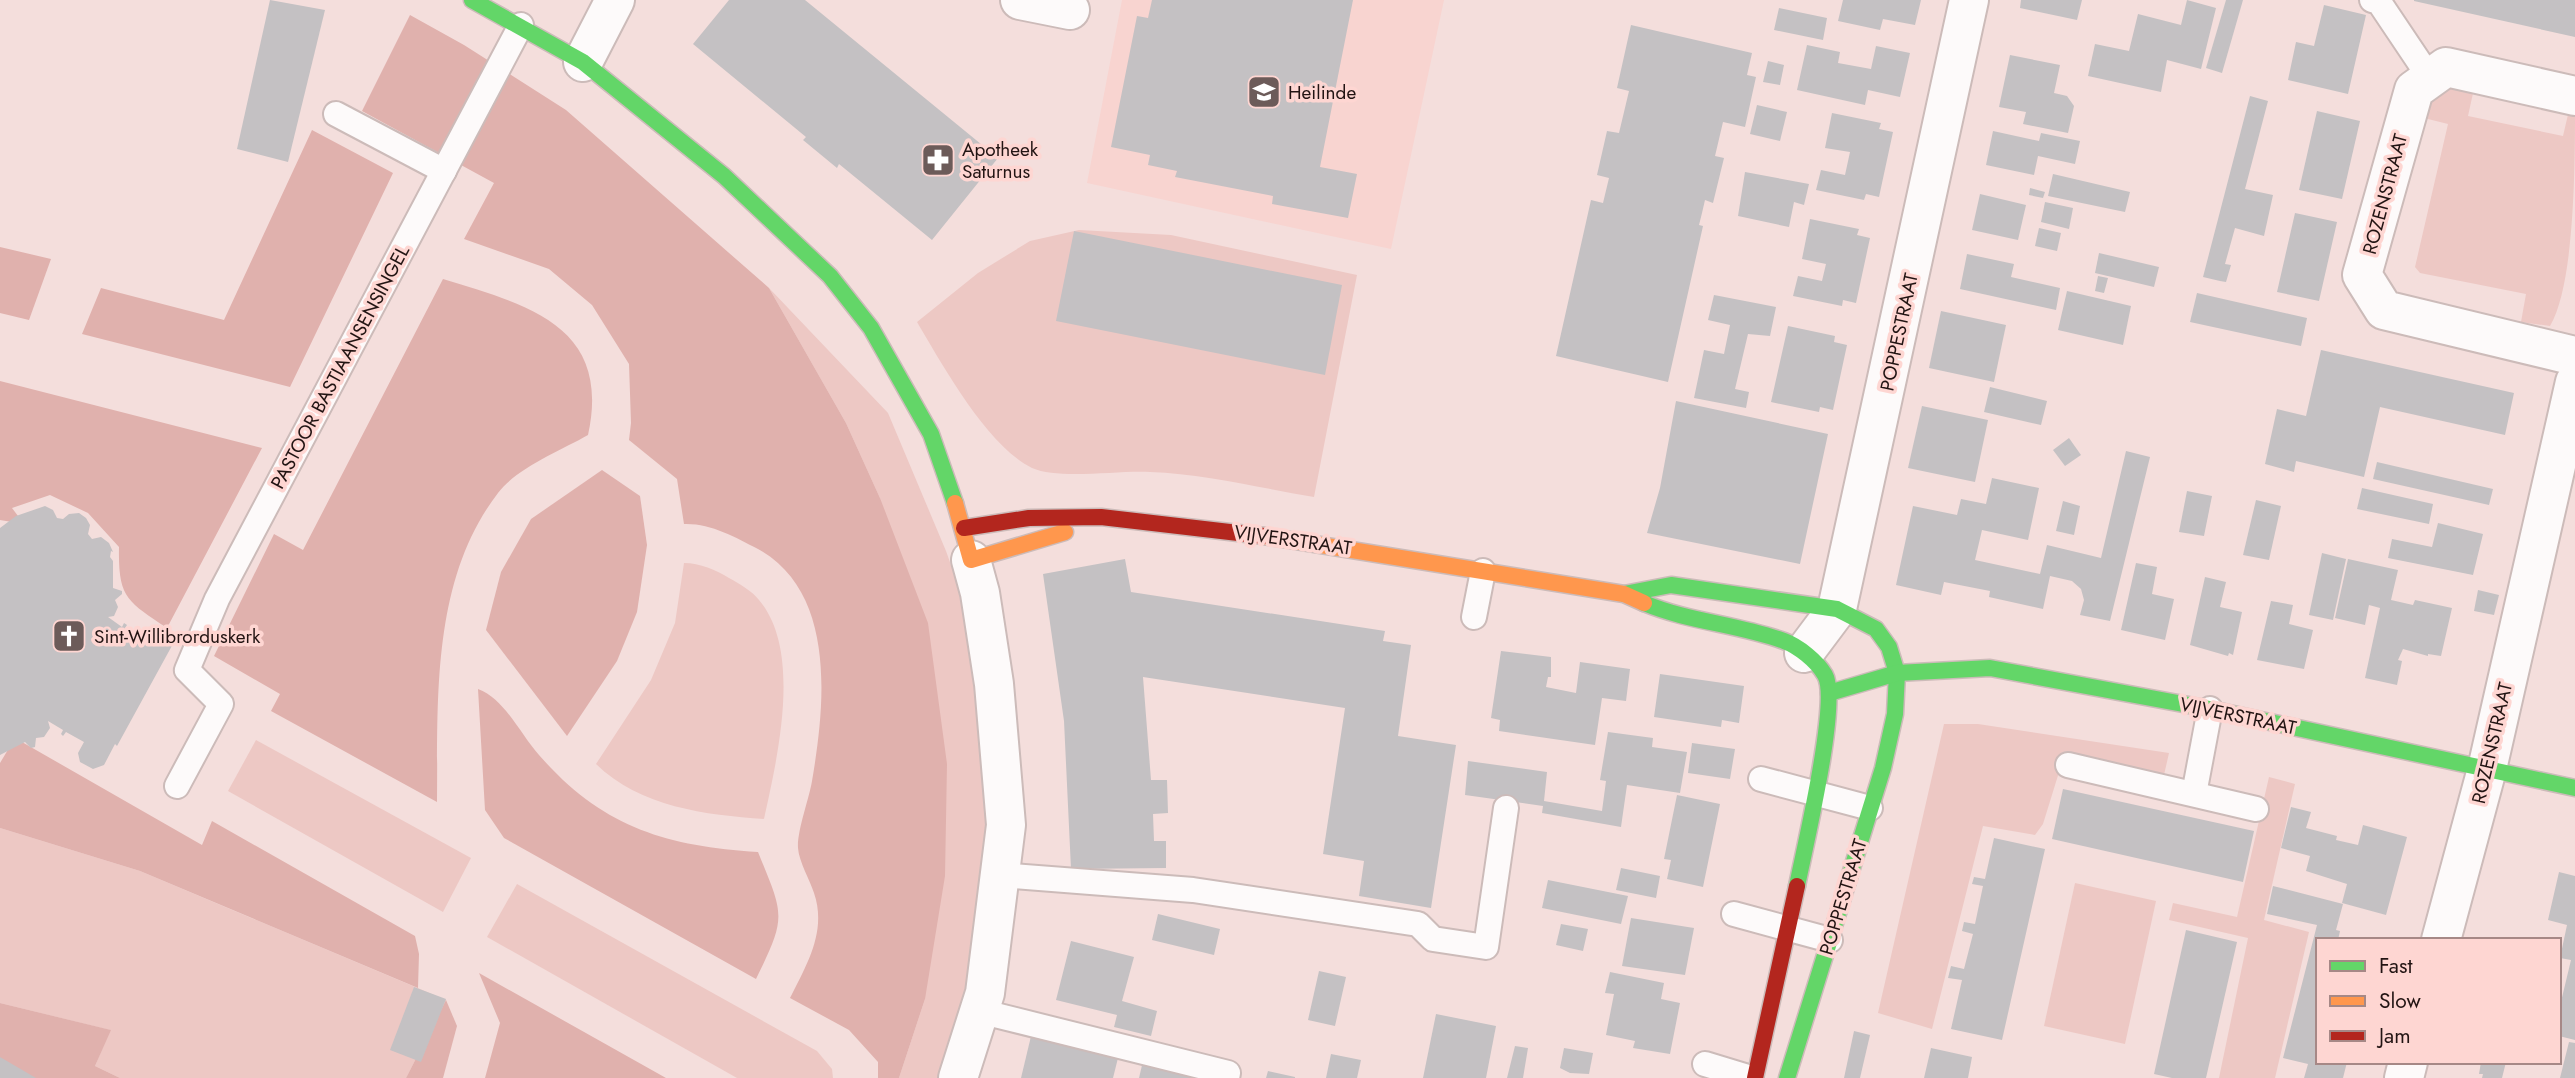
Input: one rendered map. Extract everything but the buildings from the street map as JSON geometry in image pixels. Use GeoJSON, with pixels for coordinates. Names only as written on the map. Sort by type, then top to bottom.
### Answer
{"type":"FeatureCollection","features":[{"type":"Feature","properties":{"kind":"street"},"geometry":{"type":"LineString","coordinates":[[472,0],[583,62],[724,176],[830,276],[871,328],[931,434],[980,593],[994,684],[1006,825],[985,993],[958,1078]]}},
{"type":"Feature","properties":{"kind":"street"},"geometry":{"type":"LineString","coordinates":[[583,62],[615,0]]}},
{"type":"Feature","properties":{"kind":"street"},"geometry":{"type":"LineString","coordinates":[[1020,0],[1070,9]]}},
{"type":"Feature","properties":{"kind":"street","name":"POPPESTRAAT"},"geometry":{"type":"LineString","coordinates":[[1804,653],[1837,609],[1969,0]]}},
{"type":"Feature","properties":{"kind":"street"},"geometry":{"type":"LineString","coordinates":[[2430,78],[2446,67],[2575,96]]}},
{"type":"Feature","properties":{"kind":"street","name":"ROZENSTRAAT"},"geometry":{"type":"LineString","coordinates":[[2430,78],[2414,90],[2362,275],[2384,310],[2575,356]]}},
{"type":"Feature","properties":{"kind":"street","name":"ROZENSTRAAT"},"geometry":{"type":"LineString","coordinates":[[2442,938],[2487,769],[2575,382]]}},
{"type":"Feature","properties":{"kind":"street","name":"VIJVERSTRAAT"},"geometry":{"type":"LineString","coordinates":[[967,544],[1062,533],[1101,517]]}},
{"type":"Feature","properties":{"kind":"street","name":"VIJVERSTRAAT"},"geometry":{"type":"LineString","coordinates":[[967,544],[1029,518],[1101,517],[1236,532],[1624,594],[1670,614],[1785,641],[1804,653],[1825,675],[1829,693],[1897,673],[1990,668],[2210,709],[2575,789]]}},
{"type":"Feature","properties":{"kind":"street","name":"VIJVERSTRAAT"},"geometry":{"type":"LineString","coordinates":[[1624,594],[1671,585],[1837,609],[1876,628],[1889,647],[1897,673]]}},
{"type":"Feature","properties":{"kind":"street","name":"POPPESTRAAT"},"geometry":{"type":"LineString","coordinates":[[1787,1078],[1870,808],[1895,714],[1897,673]]}},
{"type":"Feature","properties":{"kind":"street"},"geometry":{"type":"LineString","coordinates":[[1753,1078],[1788,928],[1815,793],[1829,693]]}},
{"type":"Feature","properties":{"kind":"lane"},"geometry":{"type":"LineString","coordinates":[[2372,0],[2379,2],[2430,78]]}},
{"type":"Feature","properties":{"kind":"lane","name":"PASTOOR BASTIAANSENSINGEL"},"geometry":{"type":"LineString","coordinates":[[177,786],[221,704],[187,670],[217,599],[521,25]]}},
{"type":"Feature","properties":{"kind":"lane"},"geometry":{"type":"LineString","coordinates":[[336,114],[444,171]]}},
{"type":"Feature","properties":{"kind":"lane"},"geometry":{"type":"LineString","coordinates":[[1474,617],[1483,571]]}},
{"type":"Feature","properties":{"kind":"lane"},"geometry":{"type":"LineString","coordinates":[[2194,794],[2210,709]]}},
{"type":"Feature","properties":{"kind":"lane"},"geometry":{"type":"LineString","coordinates":[[2068,765],[2256,809]]}},
{"type":"Feature","properties":{"kind":"lane"},"geometry":{"type":"LineString","coordinates":[[1761,779],[1870,808]]}},
{"type":"Feature","properties":{"kind":"lane"},"geometry":{"type":"LineString","coordinates":[[1000,875],[1206,892],[1418,924],[1433,939],[1486,947],[1506,808]]}},
{"type":"Feature","properties":{"kind":"lane"},"geometry":{"type":"LineString","coordinates":[[1734,914],[1830,940]]}},
{"type":"Feature","properties":{"kind":"lane"},"geometry":{"type":"LineString","coordinates":[[979,1011],[1228,1073],[1227,1078]]}},
{"type":"Feature","properties":{"kind":"lane"},"geometry":{"type":"LineString","coordinates":[[1705,1064],[1753,1078]]}},
{"type":"Feature","properties":{"kind":"shaded area","name":"Heilinde"},"geometry":{"type":"Polygon","coordinates":[[[1122,0],[1444,0],[1391,249],[1087,183],[1122,0]]]}},
{"type":"Feature","properties":{"kind":"shaded area"},"geometry":{"type":"Polygon","coordinates":[[[410,15],[464,45],[566,110],[769,288],[846,423],[880,498],[928,623],[947,764],[945,876],[925,999],[899,1078],[878,1078],[878,1062],[849,1030],[790,998],[813,947],[818,921],[814,893],[798,848],[817,751],[821,686],[820,653],[813,622],[802,593],[784,568],[758,549],[713,528],[684,524],[677,479],[629,440],[629,364],[592,305],[549,269],[464,239],[494,183],[362,111],[410,15]]]}},
{"type":"Feature","properties":{"kind":"shaded area"},"geometry":{"type":"Polygon","coordinates":[[[2475,84],[2468,116],[2563,136],[2570,106],[2575,107],[2574,190],[2569,253],[2558,307],[2550,326],[2521,322],[2526,294],[2420,273],[2415,267],[2448,124],[2420,117],[2435,95],[2475,84]]]}},
{"type":"Feature","properties":{"kind":"shaded area"},"geometry":{"type":"Polygon","coordinates":[[[312,130],[393,173],[290,387],[82,334],[101,288],[224,320],[312,130]]]}},
{"type":"Feature","properties":{"kind":"shaded area"},"geometry":{"type":"Polygon","coordinates":[[[1079,230],[1171,235],[1357,275],[1314,497],[1170,473],[1044,472],[1015,457],[982,423],[917,322],[978,273],[1030,241],[1079,230]]]}},
{"type":"Feature","properties":{"kind":"shaded area"},"geometry":{"type":"Polygon","coordinates":[[[0,247],[51,259],[29,320],[0,313],[0,247]]]}},
{"type":"Feature","properties":{"kind":"shaded area"},"geometry":{"type":"Polygon","coordinates":[[[443,279],[504,299],[532,311],[556,326],[575,344],[587,368],[592,398],[588,435],[528,467],[506,484],[476,527],[460,564],[450,602],[439,682],[437,802],[271,711],[280,694],[214,656],[274,534],[303,550],[443,279]]]}},
{"type":"Feature","properties":{"kind":"shaded area"},"geometry":{"type":"Polygon","coordinates":[[[769,288],[888,413],[946,551],[970,619],[989,763],[986,879],[966,1008],[943,1078],[899,1078],[925,999],[880,498],[846,423],[769,288]]]}},
{"type":"Feature","properties":{"kind":"shaded area"},"geometry":{"type":"Polygon","coordinates":[[[0,381],[262,448],[167,628],[142,611],[128,596],[120,577],[119,547],[88,513],[50,495],[12,508],[24,524],[0,520],[0,381]]]}},
{"type":"Feature","properties":{"kind":"shaded area"},"geometry":{"type":"Polygon","coordinates":[[[602,470],[640,496],[647,545],[637,612],[617,661],[567,736],[486,630],[501,572],[531,519],[602,470]]]}},
{"type":"Feature","properties":{"kind":"shaded area"},"geometry":{"type":"Polygon","coordinates":[[[684,563],[713,570],[745,588],[759,600],[772,622],[780,648],[783,706],[775,767],[764,819],[719,815],[653,799],[613,779],[596,764],[651,680],[675,623],[684,563]]]}},
{"type":"Feature","properties":{"kind":"shaded area"},"geometry":{"type":"Polygon","coordinates":[[[478,689],[488,694],[504,709],[539,755],[563,780],[611,816],[664,838],[758,852],[773,890],[778,916],[773,942],[756,979],[504,838],[485,810],[478,689]]]}},
{"type":"Feature","properties":{"kind":"shaded area"},"geometry":{"type":"Polygon","coordinates":[[[1944,724],[1978,724],[2169,753],[2164,775],[2064,756],[2043,824],[2035,835],[1983,826],[1932,1029],[1878,1013],[1944,724]]]}},
{"type":"Feature","properties":{"kind":"shaded area"},"geometry":{"type":"Polygon","coordinates":[[[15,738],[202,845],[212,821],[415,936],[419,954],[418,988],[140,871],[0,828],[0,763],[15,738]]]}},
{"type":"Feature","properties":{"kind":"shaded area"},"geometry":{"type":"Polygon","coordinates":[[[256,740],[471,858],[443,912],[228,791],[256,740]]]}},
{"type":"Feature","properties":{"kind":"shaded area"},"geometry":{"type":"Polygon","coordinates":[[[2269,777],[2295,784],[2264,920],[2309,932],[2275,1078],[2219,1078],[2248,938],[2169,920],[2173,903],[2237,917],[2269,777]]]}},
{"type":"Feature","properties":{"kind":"shaded area"},"geometry":{"type":"Polygon","coordinates":[[[0,828],[140,871],[446,1000],[406,1078],[120,1078],[95,1066],[110,1030],[0,1003],[0,828]]]}},
{"type":"Feature","properties":{"kind":"shaded area"},"geometry":{"type":"Polygon","coordinates":[[[2075,883],[2156,901],[2125,1044],[2044,1026],[2075,883]]]}},
{"type":"Feature","properties":{"kind":"shaded area"},"geometry":{"type":"Polygon","coordinates":[[[517,884],[817,1051],[832,1069],[833,1078],[737,1078],[487,937],[517,884]]]}},
{"type":"Feature","properties":{"kind":"shaded area"},"geometry":{"type":"Polygon","coordinates":[[[479,973],[666,1078],[485,1078],[500,1023],[479,973]]]}},
{"type":"Feature","properties":{"kind":"shaded area"},"geometry":{"type":"Polygon","coordinates":[[[446,1000],[457,1026],[443,1078],[406,1078],[446,1000]]]}},
{"type":"Feature","properties":{"kind":"shaded area"},"geometry":{"type":"Polygon","coordinates":[[[0,1003],[111,1030],[95,1066],[120,1078],[29,1078],[0,1069],[0,1003]]]}},
{"type":"Feature","properties":{"kind":"traffic: fast"},"geometry":{"type":"LineString","coordinates":[[472,0],[583,62],[724,176],[830,276],[871,328],[931,434],[955,503]]}},
{"type":"Feature","properties":{"kind":"traffic: fast"},"geometry":{"type":"LineString","coordinates":[[1624,594],[1671,585],[1837,609],[1876,629],[1889,647],[1897,673],[1895,714],[1883,768],[1787,1078]]}},
{"type":"Feature","properties":{"kind":"traffic: fast"},"geometry":{"type":"LineString","coordinates":[[1644,603],[1678,615],[1784,641],[1807,655],[1825,675],[1828,690],[1825,744],[1797,886]]}},
{"type":"Feature","properties":{"kind":"traffic: fast"},"geometry":{"type":"LineString","coordinates":[[1829,693],[1897,673],[1990,668],[2210,709],[2575,788]]}},
{"type":"Feature","properties":{"kind":"traffic: slow"},"geometry":{"type":"LineString","coordinates":[[955,503],[971,560],[1065,532]]}},
{"type":"Feature","properties":{"kind":"traffic: slow"},"geometry":{"type":"LineString","coordinates":[[1264,536],[1624,594],[1644,603]]}},
{"type":"Feature","properties":{"kind":"traffic: jam"},"geometry":{"type":"LineString","coordinates":[[964,528],[1029,518],[1101,517],[1264,536]]}},
{"type":"Feature","properties":{"kind":"traffic: jam"},"geometry":{"type":"LineString","coordinates":[[1755,1078],[1797,886]]}},
{"type":"Feature","properties":{"kind":"place","name":"Heilinde"},"geometry":{"type":"Point","coordinates":[1264,92]}},
{"type":"Feature","properties":{"kind":"place","name":"Apotheek Saturnus"},"geometry":{"type":"Point","coordinates":[938,160]}},
{"type":"Feature","properties":{"kind":"place","name":"Sint-Willibrorduskerk"},"geometry":{"type":"Point","coordinates":[69,636]}}]}
